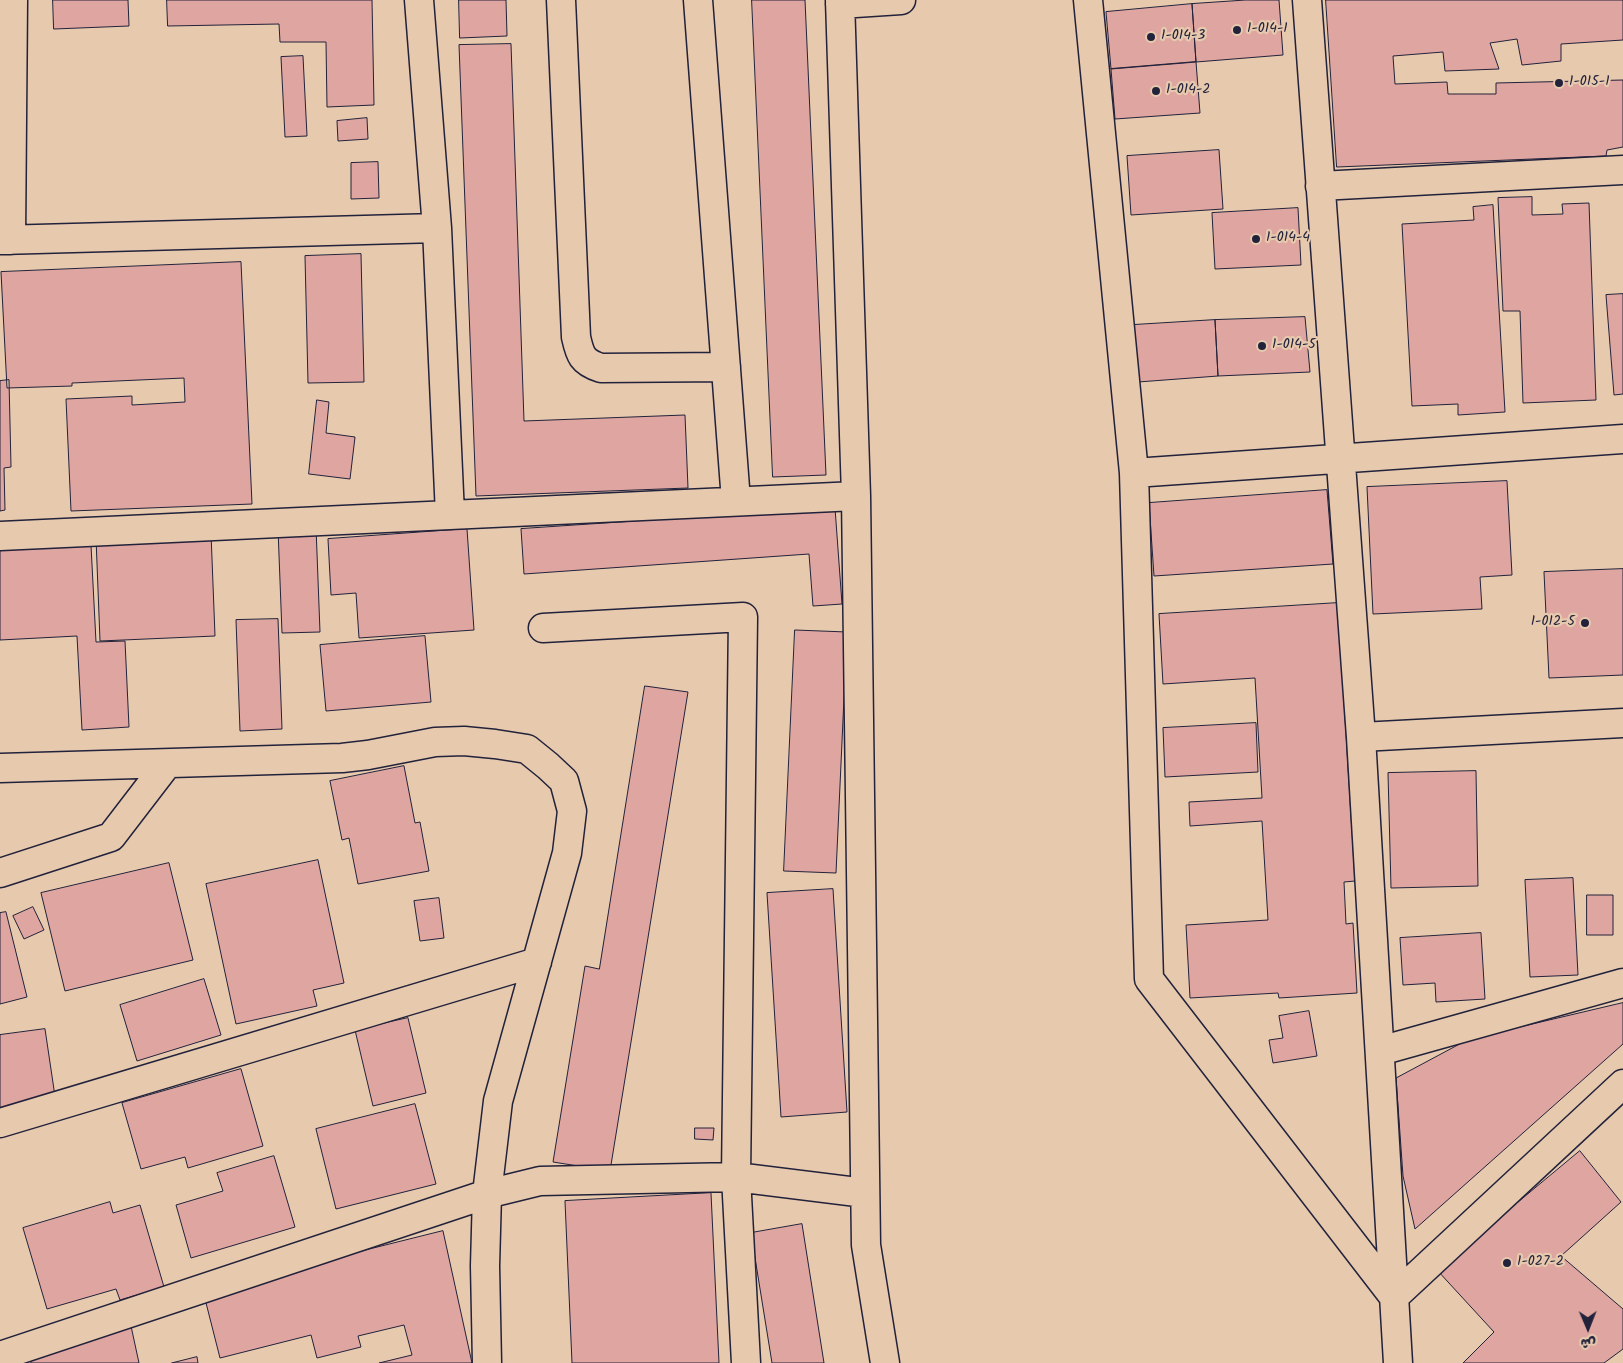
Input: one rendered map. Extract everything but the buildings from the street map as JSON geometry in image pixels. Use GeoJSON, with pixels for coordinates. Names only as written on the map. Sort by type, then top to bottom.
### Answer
{"type":"FeatureCollection","features":[{"type":"Feature","properties":{"kind":"street"},"geometry":{"type":"LineString","coordinates":[[13,0],[6,240],[436,228]]}},
{"type":"Feature","properties":{"kind":"street"},"geometry":{"type":"LineString","coordinates":[[418,0],[436,228],[450,515]]}},
{"type":"Feature","properties":{"kind":"street"},"geometry":{"type":"LineString","coordinates":[[561,0],[576,337],[580,354],[592,365],[601,368],[726,368]]}},
{"type":"Feature","properties":{"kind":"street"},"geometry":{"type":"LineString","coordinates":[[698,0],[736,501]]}},
{"type":"Feature","properties":{"kind":"street"},"geometry":{"type":"LineString","coordinates":[[885,1363],[866,1245],[856,496],[840,2],[900,0]]}},
{"type":"Feature","properties":{"kind":"street"},"geometry":{"type":"LineString","coordinates":[[1088,0],[1134,473],[1150,979],[1394,1297]]}},
{"type":"Feature","properties":{"kind":"street"},"geometry":{"type":"LineString","coordinates":[[1307,0],[1361,737],[1398,1363]]}},
{"type":"Feature","properties":{"kind":"street"},"geometry":{"type":"LineString","coordinates":[[1320,186],[1623,170]]}},
{"type":"Feature","properties":{"kind":"street"},"geometry":{"type":"LineString","coordinates":[[1134,473],[1623,439]]}},
{"type":"Feature","properties":{"kind":"street"},"geometry":{"type":"LineString","coordinates":[[0,536],[856,496]]}},
{"type":"Feature","properties":{"kind":"street"},"geometry":{"type":"LineString","coordinates":[[543,628],[743,617],[736,1177],[746,1363]]}},
{"type":"Feature","properties":{"kind":"street"},"geometry":{"type":"LineString","coordinates":[[1361,737],[1623,723]]}},
{"type":"Feature","properties":{"kind":"street"},"geometry":{"type":"LineString","coordinates":[[0,768],[342,758],[436,742],[464,741],[527,749],[564,781],[572,811],[567,853],[498,1101],[486,1194],[487,1363]]}},
{"type":"Feature","properties":{"kind":"street"},"geometry":{"type":"LineString","coordinates":[[0,873],[111,837],[167,764]]}},
{"type":"Feature","properties":{"kind":"street"},"geometry":{"type":"LineString","coordinates":[[0,1123],[538,962]]}},
{"type":"Feature","properties":{"kind":"street"},"geometry":{"type":"LineString","coordinates":[[1380,1051],[1623,983]]}},
{"type":"Feature","properties":{"kind":"street"},"geometry":{"type":"LineString","coordinates":[[1394,1297],[1623,1084]]}},
{"type":"Feature","properties":{"kind":"street"},"geometry":{"type":"LineString","coordinates":[[0,1356],[486,1194],[540,1181],[736,1177],[865,1193]]}},
{"type":"Feature","properties":{"kind":"place","name":"1-014-1"},"geometry":{"type":"Point","coordinates":[1237,30]}},
{"type":"Feature","properties":{"kind":"place","name":"1-014-3"},"geometry":{"type":"Point","coordinates":[1151,37]}},
{"type":"Feature","properties":{"kind":"place","name":"1-015-1"},"geometry":{"type":"Point","coordinates":[1559,83]}},
{"type":"Feature","properties":{"kind":"place","name":"1-014-2"},"geometry":{"type":"Point","coordinates":[1156,91]}},
{"type":"Feature","properties":{"kind":"place","name":"1-014-4"},"geometry":{"type":"Point","coordinates":[1256,239]}},
{"type":"Feature","properties":{"kind":"place","name":"1-014-5"},"geometry":{"type":"Point","coordinates":[1262,346]}},
{"type":"Feature","properties":{"kind":"place","name":"1-012-5"},"geometry":{"type":"Point","coordinates":[1585,623]}},
{"type":"Feature","properties":{"kind":"place","name":"1-027-2"},"geometry":{"type":"Point","coordinates":[1507,1263]}}]}
